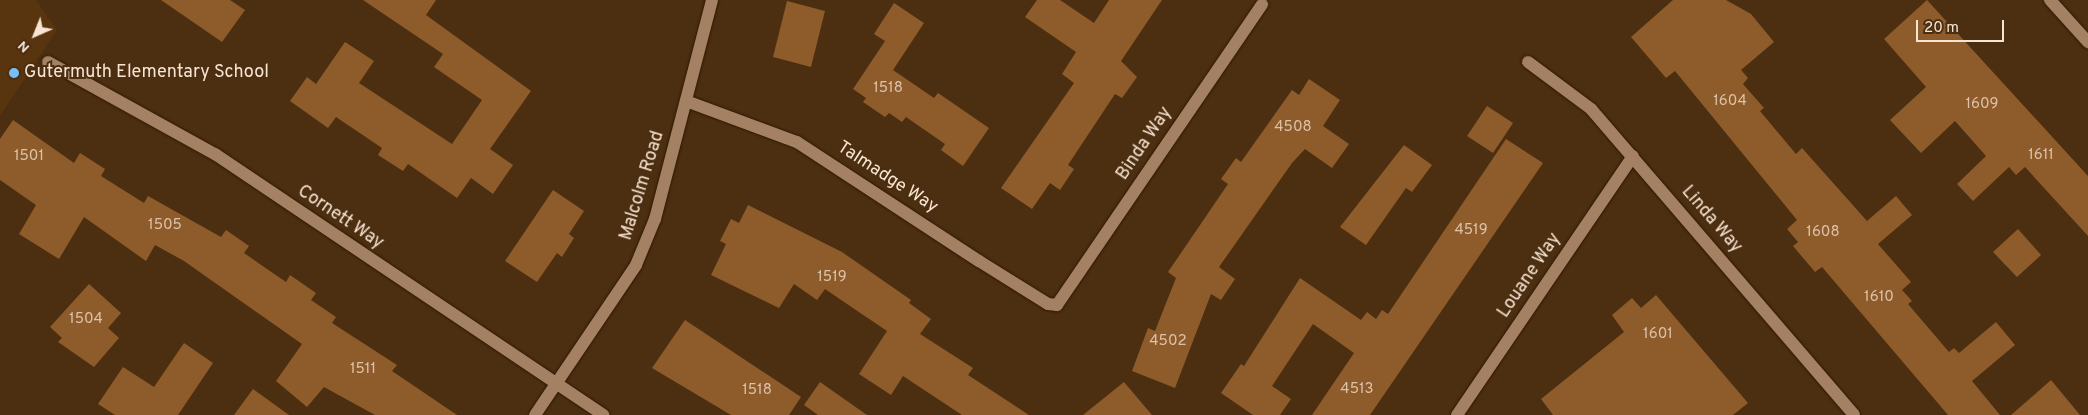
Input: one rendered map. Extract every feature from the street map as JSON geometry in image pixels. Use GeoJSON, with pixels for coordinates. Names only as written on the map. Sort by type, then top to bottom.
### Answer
{"type":"FeatureCollection","features":[{"type":"Feature","properties":{"kind":"street","name":"Malcolm Road"},"geometry":{"type":"LineString","coordinates":[[535,415],[636,265],[654,219],[712,0]]}},
{"type":"Feature","properties":{"kind":"street"},"geometry":{"type":"LineString","coordinates":[[2050,0],[2088,42]]}},
{"type":"Feature","properties":{"kind":"street","name":"Binda Way"},"geometry":{"type":"LineString","coordinates":[[1057,304],[1262,4]]}},
{"type":"Feature","properties":{"kind":"street","name":"Cornett Way"},"geometry":{"type":"LineString","coordinates":[[48,62],[214,154],[604,415]]}},
{"type":"Feature","properties":{"kind":"street","name":"Linda Way"},"geometry":{"type":"LineString","coordinates":[[1528,62],[1591,108],[1854,415]]}},
{"type":"Feature","properties":{"kind":"street","name":"Talmadge Way"},"geometry":{"type":"LineString","coordinates":[[686,101],[797,142],[1048,304],[1057,304]]}},
{"type":"Feature","properties":{"kind":"street","name":"Louane Way"},"geometry":{"type":"LineString","coordinates":[[1456,415],[1633,156]]}},
{"type":"Feature","properties":{"kind":"shaded area","name":"Gutermuth Elementary School"},"geometry":{"type":"Polygon","coordinates":[[[0,0],[36,0],[57,30],[0,116],[0,0]]]}},
{"type":"Feature","properties":{"kind":"building"},"geometry":{"type":"Polygon","coordinates":[[[161,0],[230,0],[245,10],[222,42],[161,0]]]}},
{"type":"Feature","properties":{"kind":"building"},"geometry":{"type":"Polygon","coordinates":[[[363,0],[436,0],[426,15],[531,91],[490,149],[513,165],[493,194],[471,178],[457,198],[408,164],[403,171],[378,155],[382,148],[336,117],[328,128],[290,101],[307,77],[316,84],[345,42],[374,61],[359,83],[452,144],[482,100],[434,67],[443,54],[363,0]]]}},
{"type":"Feature","properties":{"kind":"building"},"geometry":{"type":"Polygon","coordinates":[[[1037,0],[1060,0],[1094,23],[1109,0],[1162,0],[1121,61],[1137,77],[1122,98],[1115,94],[1068,165],[1074,169],[1060,190],[1050,183],[1032,209],[1001,188],[1074,83],[1062,74],[1076,52],[1025,17],[1037,0]]]}},
{"type":"Feature","properties":{"kind":"building"},"geometry":{"type":"Polygon","coordinates":[[[1673,0],[1726,0],[1751,14],[1774,42],[1741,70],[1748,78],[1743,84],[1764,108],[1760,111],[1796,154],[1802,148],[1867,221],[1896,196],[1912,215],[1878,244],[1911,282],[1902,290],[1912,301],[1908,304],[1949,352],[1954,348],[1959,353],[1996,322],[2015,345],[1972,381],[2000,415],[1948,415],[1822,267],[1815,272],[1793,246],[1798,242],[1787,229],[1797,220],[1675,71],[1666,78],[1631,37],[1673,0]]]}},
{"type":"Feature","properties":{"kind":"building"},"geometry":{"type":"Polygon","coordinates":[[[1927,0],[2088,176],[2088,236],[2025,167],[2016,175],[2009,167],[1973,201],[1957,184],[1986,156],[1955,121],[1921,153],[1890,120],[1926,87],[1884,39],[1927,0]]]}},
{"type":"Feature","properties":{"kind":"building"},"geometry":{"type":"Polygon","coordinates":[[[787,1],[825,11],[811,67],[773,57],[787,1]]]}},
{"type":"Feature","properties":{"kind":"building"},"geometry":{"type":"Polygon","coordinates":[[[894,3],[924,23],[893,70],[934,98],[938,93],[989,128],[963,166],[941,150],[945,144],[906,117],[902,122],[889,113],[885,117],[863,102],[866,98],[853,89],[885,41],[874,34],[894,3]]]}},
{"type":"Feature","properties":{"kind":"building"},"geometry":{"type":"Polygon","coordinates":[[[1309,79],[1340,100],[1323,126],[1349,144],[1332,168],[1305,149],[1292,163],[1219,267],[1235,279],[1221,300],[1211,294],[1175,388],[1132,371],[1148,328],[1155,331],[1176,278],[1168,272],[1228,184],[1221,179],[1236,158],[1241,162],[1292,90],[1299,95],[1309,79]]]}},
{"type":"Feature","properties":{"kind":"building"},"geometry":{"type":"Polygon","coordinates":[[[1487,106],[1513,123],[1493,153],[1467,136],[1487,106]]]}},
{"type":"Feature","properties":{"kind":"building"},"geometry":{"type":"Polygon","coordinates":[[[13,120],[74,163],[80,153],[105,169],[101,176],[144,203],[148,196],[221,237],[226,230],[249,246],[244,253],[286,282],[290,275],[316,293],[311,300],[336,317],[332,323],[397,365],[392,371],[457,415],[375,415],[324,387],[307,407],[276,381],[302,344],[184,261],[155,245],[146,261],[84,217],[59,259],[19,234],[36,205],[0,180],[0,139],[13,120]]]}},
{"type":"Feature","properties":{"kind":"building"},"geometry":{"type":"Polygon","coordinates":[[[1506,139],[1543,163],[1370,415],[1312,415],[1354,353],[1313,324],[1272,386],[1291,399],[1280,415],[1253,415],[1221,393],[1241,364],[1244,366],[1300,278],[1361,320],[1367,312],[1376,319],[1382,310],[1388,314],[1506,139]]]}},
{"type":"Feature","properties":{"kind":"building"},"geometry":{"type":"Polygon","coordinates":[[[1404,145],[1432,165],[1412,192],[1406,188],[1366,245],[1340,227],[1404,145]]]}},
{"type":"Feature","properties":{"kind":"building"},"geometry":{"type":"Polygon","coordinates":[[[553,190],[584,211],[569,234],[574,238],[562,257],[557,253],[537,282],[505,261],[553,190]]]}},
{"type":"Feature","properties":{"kind":"building"},"geometry":{"type":"Polygon","coordinates":[[[748,205],[842,252],[911,300],[909,303],[931,319],[920,334],[973,368],[968,375],[1029,415],[962,415],[903,376],[891,395],[859,374],[887,331],[825,289],[817,300],[794,284],[779,308],[711,275],[726,244],[720,241],[731,219],[739,223],[748,205]]]}},
{"type":"Feature","properties":{"kind":"building"},"geometry":{"type":"Polygon","coordinates":[[[2018,229],[2041,255],[2017,277],[1993,252],[2018,229]]]}},
{"type":"Feature","properties":{"kind":"building"},"geometry":{"type":"Polygon","coordinates":[[[89,284],[121,313],[108,328],[119,338],[94,367],[58,342],[62,338],[50,327],[89,284]]]}},
{"type":"Feature","properties":{"kind":"building"},"geometry":{"type":"Polygon","coordinates":[[[1656,295],[1748,403],[1733,415],[1553,415],[1541,399],[1624,332],[1612,315],[1632,298],[1641,308],[1656,295]]]}},
{"type":"Feature","properties":{"kind":"building"},"geometry":{"type":"Polygon","coordinates":[[[685,320],[801,397],[789,415],[731,415],[652,368],[685,320]]]}},
{"type":"Feature","properties":{"kind":"building"},"geometry":{"type":"Polygon","coordinates":[[[184,343],[213,363],[178,415],[115,415],[98,404],[123,367],[154,387],[184,343]]]}},
{"type":"Feature","properties":{"kind":"building"},"geometry":{"type":"Polygon","coordinates":[[[2051,380],[2080,415],[2011,415],[2051,380]]]}},
{"type":"Feature","properties":{"kind":"building"},"geometry":{"type":"Polygon","coordinates":[[[820,382],[867,415],[818,415],[804,405],[820,382]]]}},
{"type":"Feature","properties":{"kind":"building"},"geometry":{"type":"Polygon","coordinates":[[[1124,382],[1152,415],[1083,415],[1124,382]]]}},
{"type":"Feature","properties":{"kind":"building"},"geometry":{"type":"Polygon","coordinates":[[[253,389],[289,415],[234,415],[253,389]]]}},
{"type":"Feature","properties":{"kind":"place","name":"Gutermuth Elementary School"},"geometry":{"type":"Point","coordinates":[14,73]}}]}
